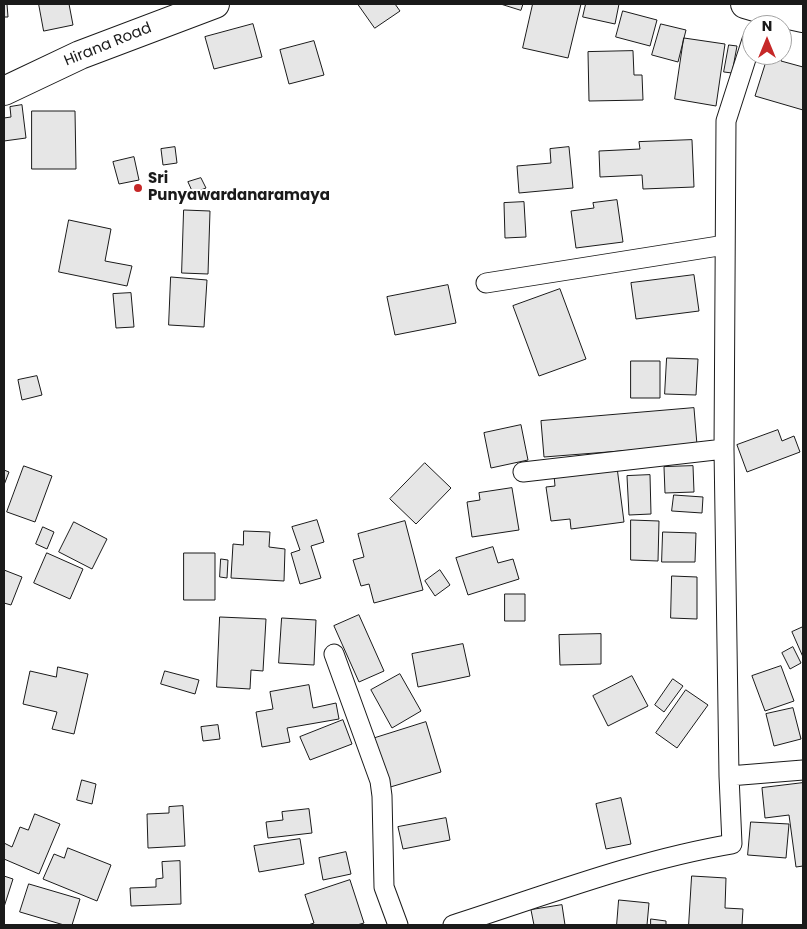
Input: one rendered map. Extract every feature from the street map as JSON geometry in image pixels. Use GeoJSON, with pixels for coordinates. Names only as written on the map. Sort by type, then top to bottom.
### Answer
{"type":"FeatureCollection","features":[{"type":"Feature","properties":{"kind":"street","name":"Hirana Road"},"geometry":{"type":"LineString","coordinates":[[4,91],[80,55],[215,4]]}},
{"type":"Feature","properties":{"kind":"street"},"geometry":{"type":"LineString","coordinates":[[754,13],[803,18]]}},
{"type":"Feature","properties":{"kind":"street"},"geometry":{"type":"LineString","coordinates":[[453,925],[684,853],[732,844],[729,776],[724,449],[726,121],[744,65]]}},
{"type":"Feature","properties":{"kind":"street"},"geometry":{"type":"LineString","coordinates":[[486,283],[725,245]]}},
{"type":"Feature","properties":{"kind":"street"},"geometry":{"type":"LineString","coordinates":[[523,472],[724,449]]}},
{"type":"Feature","properties":{"kind":"street"},"geometry":{"type":"LineString","coordinates":[[334,654],[380,781],[384,888],[398,925]]}},
{"type":"Feature","properties":{"kind":"street"},"geometry":{"type":"LineString","coordinates":[[729,776],[803,770]]}},
{"type":"Feature","properties":{"kind":"building"},"geometry":{"type":"Polygon","coordinates":[[[4,4],[7,4],[8,17],[4,17],[4,4]]]}},
{"type":"Feature","properties":{"kind":"building"},"geometry":{"type":"Polygon","coordinates":[[[39,4],[69,4],[73,25],[44,31],[39,4]]]}},
{"type":"Feature","properties":{"kind":"building"},"geometry":{"type":"Polygon","coordinates":[[[358,4],[395,4],[400,11],[375,28],[358,4]]]}},
{"type":"Feature","properties":{"kind":"building"},"geometry":{"type":"Polygon","coordinates":[[[501,4],[523,4],[521,10],[501,4]]]}},
{"type":"Feature","properties":{"kind":"building"},"geometry":{"type":"Polygon","coordinates":[[[533,4],[581,4],[568,58],[523,48],[533,4]]]}},
{"type":"Feature","properties":{"kind":"building"},"geometry":{"type":"Polygon","coordinates":[[[586,4],[619,4],[615,24],[583,17],[586,4]]]}},
{"type":"Feature","properties":{"kind":"building"},"geometry":{"type":"Polygon","coordinates":[[[623,11],[657,20],[650,46],[616,37],[623,11]]]}},
{"type":"Feature","properties":{"kind":"building"},"geometry":{"type":"Polygon","coordinates":[[[253,24],[262,57],[214,69],[205,37],[253,24]]]}},
{"type":"Feature","properties":{"kind":"building"},"geometry":{"type":"Polygon","coordinates":[[[661,24],[686,30],[678,62],[652,55],[661,24]]]}},
{"type":"Feature","properties":{"kind":"building"},"geometry":{"type":"Polygon","coordinates":[[[684,38],[725,44],[716,106],[675,99],[684,38]]]}},
{"type":"Feature","properties":{"kind":"building"},"geometry":{"type":"Polygon","coordinates":[[[314,41],[324,75],[289,84],[280,50],[314,41]]]}},
{"type":"Feature","properties":{"kind":"building"},"geometry":{"type":"Polygon","coordinates":[[[729,45],[737,46],[732,73],[724,72],[729,45]]]}},
{"type":"Feature","properties":{"kind":"building"},"geometry":{"type":"Polygon","coordinates":[[[633,51],[634,75],[642,75],[643,100],[589,101],[588,52],[633,51]]]}},
{"type":"Feature","properties":{"kind":"building"},"geometry":{"type":"Polygon","coordinates":[[[792,64],[803,67],[803,110],[755,96],[765,65],[792,64]]]}},
{"type":"Feature","properties":{"kind":"building"},"geometry":{"type":"Polygon","coordinates":[[[22,105],[26,138],[4,141],[4,118],[11,117],[10,107],[22,105]]]}},
{"type":"Feature","properties":{"kind":"building"},"geometry":{"type":"Polygon","coordinates":[[[32,111],[75,111],[76,169],[32,169],[32,111]]]}},
{"type":"Feature","properties":{"kind":"building"},"geometry":{"type":"Polygon","coordinates":[[[692,140],[694,187],[643,189],[642,175],[600,177],[599,151],[640,149],[639,142],[692,140]]]}},
{"type":"Feature","properties":{"kind":"building"},"geometry":{"type":"Polygon","coordinates":[[[175,147],[177,163],[163,165],[161,149],[175,147]]]}},
{"type":"Feature","properties":{"kind":"building"},"geometry":{"type":"Polygon","coordinates":[[[569,147],[573,188],[519,193],[517,166],[551,163],[550,149],[569,147]]]}},
{"type":"Feature","properties":{"kind":"building"},"geometry":{"type":"Polygon","coordinates":[[[134,157],[139,180],[119,184],[113,162],[134,157]]]}},
{"type":"Feature","properties":{"kind":"building"},"geometry":{"type":"Polygon","coordinates":[[[201,178],[206,188],[193,193],[188,182],[201,178]]]}},
{"type":"Feature","properties":{"kind":"building"},"geometry":{"type":"Polygon","coordinates":[[[617,200],[623,242],[576,248],[571,211],[594,208],[593,203],[617,200]]]}},
{"type":"Feature","properties":{"kind":"building"},"geometry":{"type":"Polygon","coordinates":[[[524,202],[526,237],[505,238],[504,203],[524,202]]]}},
{"type":"Feature","properties":{"kind":"building"},"geometry":{"type":"Polygon","coordinates":[[[184,210],[210,211],[208,274],[182,273],[184,210]]]}},
{"type":"Feature","properties":{"kind":"building"},"geometry":{"type":"Polygon","coordinates":[[[69,220],[111,229],[105,261],[132,266],[127,286],[59,272],[69,220]]]}},
{"type":"Feature","properties":{"kind":"building"},"geometry":{"type":"Polygon","coordinates":[[[694,275],[699,311],[636,319],[631,283],[694,275]]]}},
{"type":"Feature","properties":{"kind":"building"},"geometry":{"type":"Polygon","coordinates":[[[171,277],[207,280],[204,327],[169,325],[171,277]]]}},
{"type":"Feature","properties":{"kind":"building"},"geometry":{"type":"Polygon","coordinates":[[[448,285],[456,323],[395,335],[387,297],[448,285]]]}},
{"type":"Feature","properties":{"kind":"building"},"geometry":{"type":"Polygon","coordinates":[[[560,289],[586,359],[539,376],[513,306],[560,289]]]}},
{"type":"Feature","properties":{"kind":"building"},"geometry":{"type":"Polygon","coordinates":[[[131,293],[134,327],[116,328],[113,294],[131,293]]]}},
{"type":"Feature","properties":{"kind":"building"},"geometry":{"type":"Polygon","coordinates":[[[667,358],[698,359],[696,395],[665,394],[667,358]]]}},
{"type":"Feature","properties":{"kind":"building"},"geometry":{"type":"Polygon","coordinates":[[[631,361],[660,361],[660,398],[631,398],[631,361]]]}},
{"type":"Feature","properties":{"kind":"building"},"geometry":{"type":"Polygon","coordinates":[[[37,376],[42,395],[22,400],[18,380],[37,376]]]}},
{"type":"Feature","properties":{"kind":"building"},"geometry":{"type":"Polygon","coordinates":[[[694,408],[697,445],[544,457],[541,421],[694,408]]]}},
{"type":"Feature","properties":{"kind":"building"},"geometry":{"type":"Polygon","coordinates":[[[521,425],[528,460],[491,468],[484,433],[521,425]]]}},
{"type":"Feature","properties":{"kind":"building"},"geometry":{"type":"Polygon","coordinates":[[[778,430],[782,441],[794,436],[800,452],[747,472],[737,445],[778,430]]]}},
{"type":"Feature","properties":{"kind":"building"},"geometry":{"type":"Polygon","coordinates":[[[425,463],[451,488],[416,524],[390,499],[425,463]]]}},
{"type":"Feature","properties":{"kind":"building"},"geometry":{"type":"Polygon","coordinates":[[[24,466],[52,476],[35,522],[7,512],[24,466]]]}},
{"type":"Feature","properties":{"kind":"building"},"geometry":{"type":"Polygon","coordinates":[[[693,466],[694,492],[665,493],[664,467],[693,466]]]}},
{"type":"Feature","properties":{"kind":"building"},"geometry":{"type":"Polygon","coordinates":[[[617,467],[624,522],[571,529],[570,519],[551,521],[546,487],[555,486],[554,475],[617,467]]]}},
{"type":"Feature","properties":{"kind":"building"},"geometry":{"type":"Polygon","coordinates":[[[4,470],[9,472],[4,485],[4,470]]]}},
{"type":"Feature","properties":{"kind":"building"},"geometry":{"type":"Polygon","coordinates":[[[650,475],[651,514],[629,515],[627,476],[650,475]]]}},
{"type":"Feature","properties":{"kind":"building"},"geometry":{"type":"Polygon","coordinates":[[[512,488],[519,530],[472,537],[467,502],[480,500],[479,493],[512,488]]]}},
{"type":"Feature","properties":{"kind":"building"},"geometry":{"type":"Polygon","coordinates":[[[674,495],[703,497],[702,513],[672,511],[674,495]]]}},
{"type":"Feature","properties":{"kind":"building"},"geometry":{"type":"Polygon","coordinates":[[[317,520],[324,542],[311,546],[321,578],[300,584],[291,553],[300,550],[292,527],[317,520]]]}},
{"type":"Feature","properties":{"kind":"building"},"geometry":{"type":"Polygon","coordinates":[[[631,520],[659,521],[658,561],[631,560],[631,520]]]}},
{"type":"Feature","properties":{"kind":"building"},"geometry":{"type":"Polygon","coordinates":[[[405,521],[423,590],[374,603],[369,584],[361,586],[353,560],[364,557],[358,534],[405,521]]]}},
{"type":"Feature","properties":{"kind":"building"},"geometry":{"type":"Polygon","coordinates":[[[74,522],[107,539],[92,569],[59,552],[74,522]]]}},
{"type":"Feature","properties":{"kind":"building"},"geometry":{"type":"Polygon","coordinates":[[[43,527],[54,532],[47,549],[36,544],[43,527]]]}},
{"type":"Feature","properties":{"kind":"building"},"geometry":{"type":"Polygon","coordinates":[[[244,531],[270,532],[269,547],[285,549],[284,581],[231,578],[233,544],[243,545],[244,531]]]}},
{"type":"Feature","properties":{"kind":"building"},"geometry":{"type":"Polygon","coordinates":[[[663,532],[696,533],[695,562],[662,562],[663,532]]]}},
{"type":"Feature","properties":{"kind":"building"},"geometry":{"type":"Polygon","coordinates":[[[493,547],[498,563],[513,559],[519,579],[468,595],[456,558],[493,547]]]}},
{"type":"Feature","properties":{"kind":"building"},"geometry":{"type":"Polygon","coordinates":[[[47,553],[83,569],[70,599],[34,583],[47,553]]]}},
{"type":"Feature","properties":{"kind":"building"},"geometry":{"type":"Polygon","coordinates":[[[184,553],[215,553],[215,600],[184,600],[184,553]]]}},
{"type":"Feature","properties":{"kind":"building"},"geometry":{"type":"Polygon","coordinates":[[[221,559],[228,560],[227,578],[220,577],[221,559]]]}},
{"type":"Feature","properties":{"kind":"building"},"geometry":{"type":"Polygon","coordinates":[[[4,570],[22,577],[11,605],[4,603],[4,570]]]}},
{"type":"Feature","properties":{"kind":"building"},"geometry":{"type":"Polygon","coordinates":[[[440,570],[450,585],[435,596],[425,581],[440,570]]]}},
{"type":"Feature","properties":{"kind":"building"},"geometry":{"type":"Polygon","coordinates":[[[672,576],[697,577],[697,619],[671,618],[672,576]]]}},
{"type":"Feature","properties":{"kind":"building"},"geometry":{"type":"Polygon","coordinates":[[[505,594],[525,594],[525,621],[505,621],[505,594]]]}},
{"type":"Feature","properties":{"kind":"building"},"geometry":{"type":"Polygon","coordinates":[[[359,615],[384,671],[359,682],[334,626],[359,615]]]}},
{"type":"Feature","properties":{"kind":"building"},"geometry":{"type":"Polygon","coordinates":[[[220,617],[266,619],[263,671],[251,670],[250,689],[217,687],[220,617]]]}},
{"type":"Feature","properties":{"kind":"building"},"geometry":{"type":"Polygon","coordinates":[[[282,618],[316,620],[314,665],[279,663],[282,618]]]}},
{"type":"Feature","properties":{"kind":"building"},"geometry":{"type":"Polygon","coordinates":[[[803,627],[803,657],[792,632],[803,627]]]}},
{"type":"Feature","properties":{"kind":"building"},"geometry":{"type":"Polygon","coordinates":[[[601,634],[601,664],[560,665],[559,635],[601,634]]]}},
{"type":"Feature","properties":{"kind":"building"},"geometry":{"type":"Polygon","coordinates":[[[463,644],[470,676],[418,687],[412,654],[463,644]]]}},
{"type":"Feature","properties":{"kind":"building"},"geometry":{"type":"Polygon","coordinates":[[[793,647],[801,663],[790,669],[782,653],[793,647]]]}},
{"type":"Feature","properties":{"kind":"building"},"geometry":{"type":"Polygon","coordinates":[[[781,666],[794,701],[765,711],[752,676],[781,666]]]}},
{"type":"Feature","properties":{"kind":"building"},"geometry":{"type":"Polygon","coordinates":[[[58,667],[88,674],[74,734],[52,729],[57,712],[23,704],[30,671],[56,677],[58,667]]]}},
{"type":"Feature","properties":{"kind":"building"},"geometry":{"type":"Polygon","coordinates":[[[165,671],[199,680],[195,694],[161,684],[165,671]]]}},
{"type":"Feature","properties":{"kind":"building"},"geometry":{"type":"Polygon","coordinates":[[[400,674],[421,711],[392,728],[371,690],[400,674]]]}},
{"type":"Feature","properties":{"kind":"building"},"geometry":{"type":"Polygon","coordinates":[[[632,676],[648,706],[608,726],[593,696],[632,676]]]}},
{"type":"Feature","properties":{"kind":"building"},"geometry":{"type":"Polygon","coordinates":[[[673,679],[683,686],[664,712],[655,705],[673,679]]]}},
{"type":"Feature","properties":{"kind":"building"},"geometry":{"type":"Polygon","coordinates":[[[309,685],[313,708],[336,703],[339,719],[287,728],[290,742],[262,747],[256,712],[273,709],[270,692],[309,685]]]}},
{"type":"Feature","properties":{"kind":"building"},"geometry":{"type":"Polygon","coordinates":[[[686,690],[708,705],[677,748],[656,733],[686,690]]]}},
{"type":"Feature","properties":{"kind":"building"},"geometry":{"type":"Polygon","coordinates":[[[793,708],[801,739],[774,746],[766,714],[793,708]]]}},
{"type":"Feature","properties":{"kind":"building"},"geometry":{"type":"Polygon","coordinates":[[[343,720],[352,744],[310,760],[300,737],[343,720]]]}},
{"type":"Feature","properties":{"kind":"building"},"geometry":{"type":"Polygon","coordinates":[[[426,722],[441,772],[387,788],[372,739],[426,722]]]}},
{"type":"Feature","properties":{"kind":"building"},"geometry":{"type":"Polygon","coordinates":[[[218,725],[220,739],[203,741],[201,727],[218,725]]]}},
{"type":"Feature","properties":{"kind":"building"},"geometry":{"type":"Polygon","coordinates":[[[82,780],[96,784],[92,804],[77,800],[82,780]]]}},
{"type":"Feature","properties":{"kind":"building"},"geometry":{"type":"Polygon","coordinates":[[[803,783],[803,866],[796,867],[789,815],[765,818],[762,788],[803,783]]]}},
{"type":"Feature","properties":{"kind":"building"},"geometry":{"type":"Polygon","coordinates":[[[621,798],[631,844],[606,849],[596,804],[621,798]]]}},
{"type":"Feature","properties":{"kind":"building"},"geometry":{"type":"Polygon","coordinates":[[[183,806],[185,846],[148,848],[147,814],[169,813],[169,807],[183,806]]]}},
{"type":"Feature","properties":{"kind":"building"},"geometry":{"type":"Polygon","coordinates":[[[309,809],[312,833],[268,838],[266,822],[283,820],[282,812],[309,809]]]}},
{"type":"Feature","properties":{"kind":"building"},"geometry":{"type":"Polygon","coordinates":[[[35,814],[60,824],[39,874],[4,859],[4,843],[12,847],[20,827],[28,830],[35,814]]]}},
{"type":"Feature","properties":{"kind":"building"},"geometry":{"type":"Polygon","coordinates":[[[446,818],[450,840],[403,849],[398,827],[446,818]]]}},
{"type":"Feature","properties":{"kind":"building"},"geometry":{"type":"Polygon","coordinates":[[[751,822],[789,824],[786,858],[748,855],[751,822]]]}},
{"type":"Feature","properties":{"kind":"building"},"geometry":{"type":"Polygon","coordinates":[[[300,839],[304,864],[259,872],[254,846],[300,839]]]}},
{"type":"Feature","properties":{"kind":"building"},"geometry":{"type":"Polygon","coordinates":[[[68,848],[111,865],[97,901],[43,879],[54,854],[64,858],[68,848]]]}},
{"type":"Feature","properties":{"kind":"building"},"geometry":{"type":"Polygon","coordinates":[[[346,852],[351,874],[323,880],[319,858],[346,852]]]}},
{"type":"Feature","properties":{"kind":"building"},"geometry":{"type":"Polygon","coordinates":[[[180,861],[181,904],[131,906],[130,888],[156,887],[156,879],[163,878],[162,862],[180,861]]]}},
{"type":"Feature","properties":{"kind":"building"},"geometry":{"type":"Polygon","coordinates":[[[4,876],[13,879],[4,907],[4,876]]]}},
{"type":"Feature","properties":{"kind":"building"},"geometry":{"type":"Polygon","coordinates":[[[692,876],[726,878],[725,908],[743,909],[742,925],[689,925],[692,876]]]}},
{"type":"Feature","properties":{"kind":"building"},"geometry":{"type":"Polygon","coordinates":[[[350,880],[364,923],[357,925],[308,925],[314,923],[305,895],[350,880]]]}},
{"type":"Feature","properties":{"kind":"building"},"geometry":{"type":"Polygon","coordinates":[[[29,884],[80,899],[72,925],[64,925],[20,912],[29,884]]]}},
{"type":"Feature","properties":{"kind":"building"},"geometry":{"type":"Polygon","coordinates":[[[619,900],[649,903],[647,925],[617,925],[619,900]]]}},
{"type":"Feature","properties":{"kind":"building"},"geometry":{"type":"Polygon","coordinates":[[[562,905],[565,925],[534,925],[531,910],[562,905]]]}},
{"type":"Feature","properties":{"kind":"building"},"geometry":{"type":"Polygon","coordinates":[[[651,919],[666,921],[666,925],[651,925],[651,919]]]}},
{"type":"Feature","properties":{"kind":"place","name":"Sri Punyawardanaramaya"},"geometry":{"type":"Point","coordinates":[138,188]}}]}
